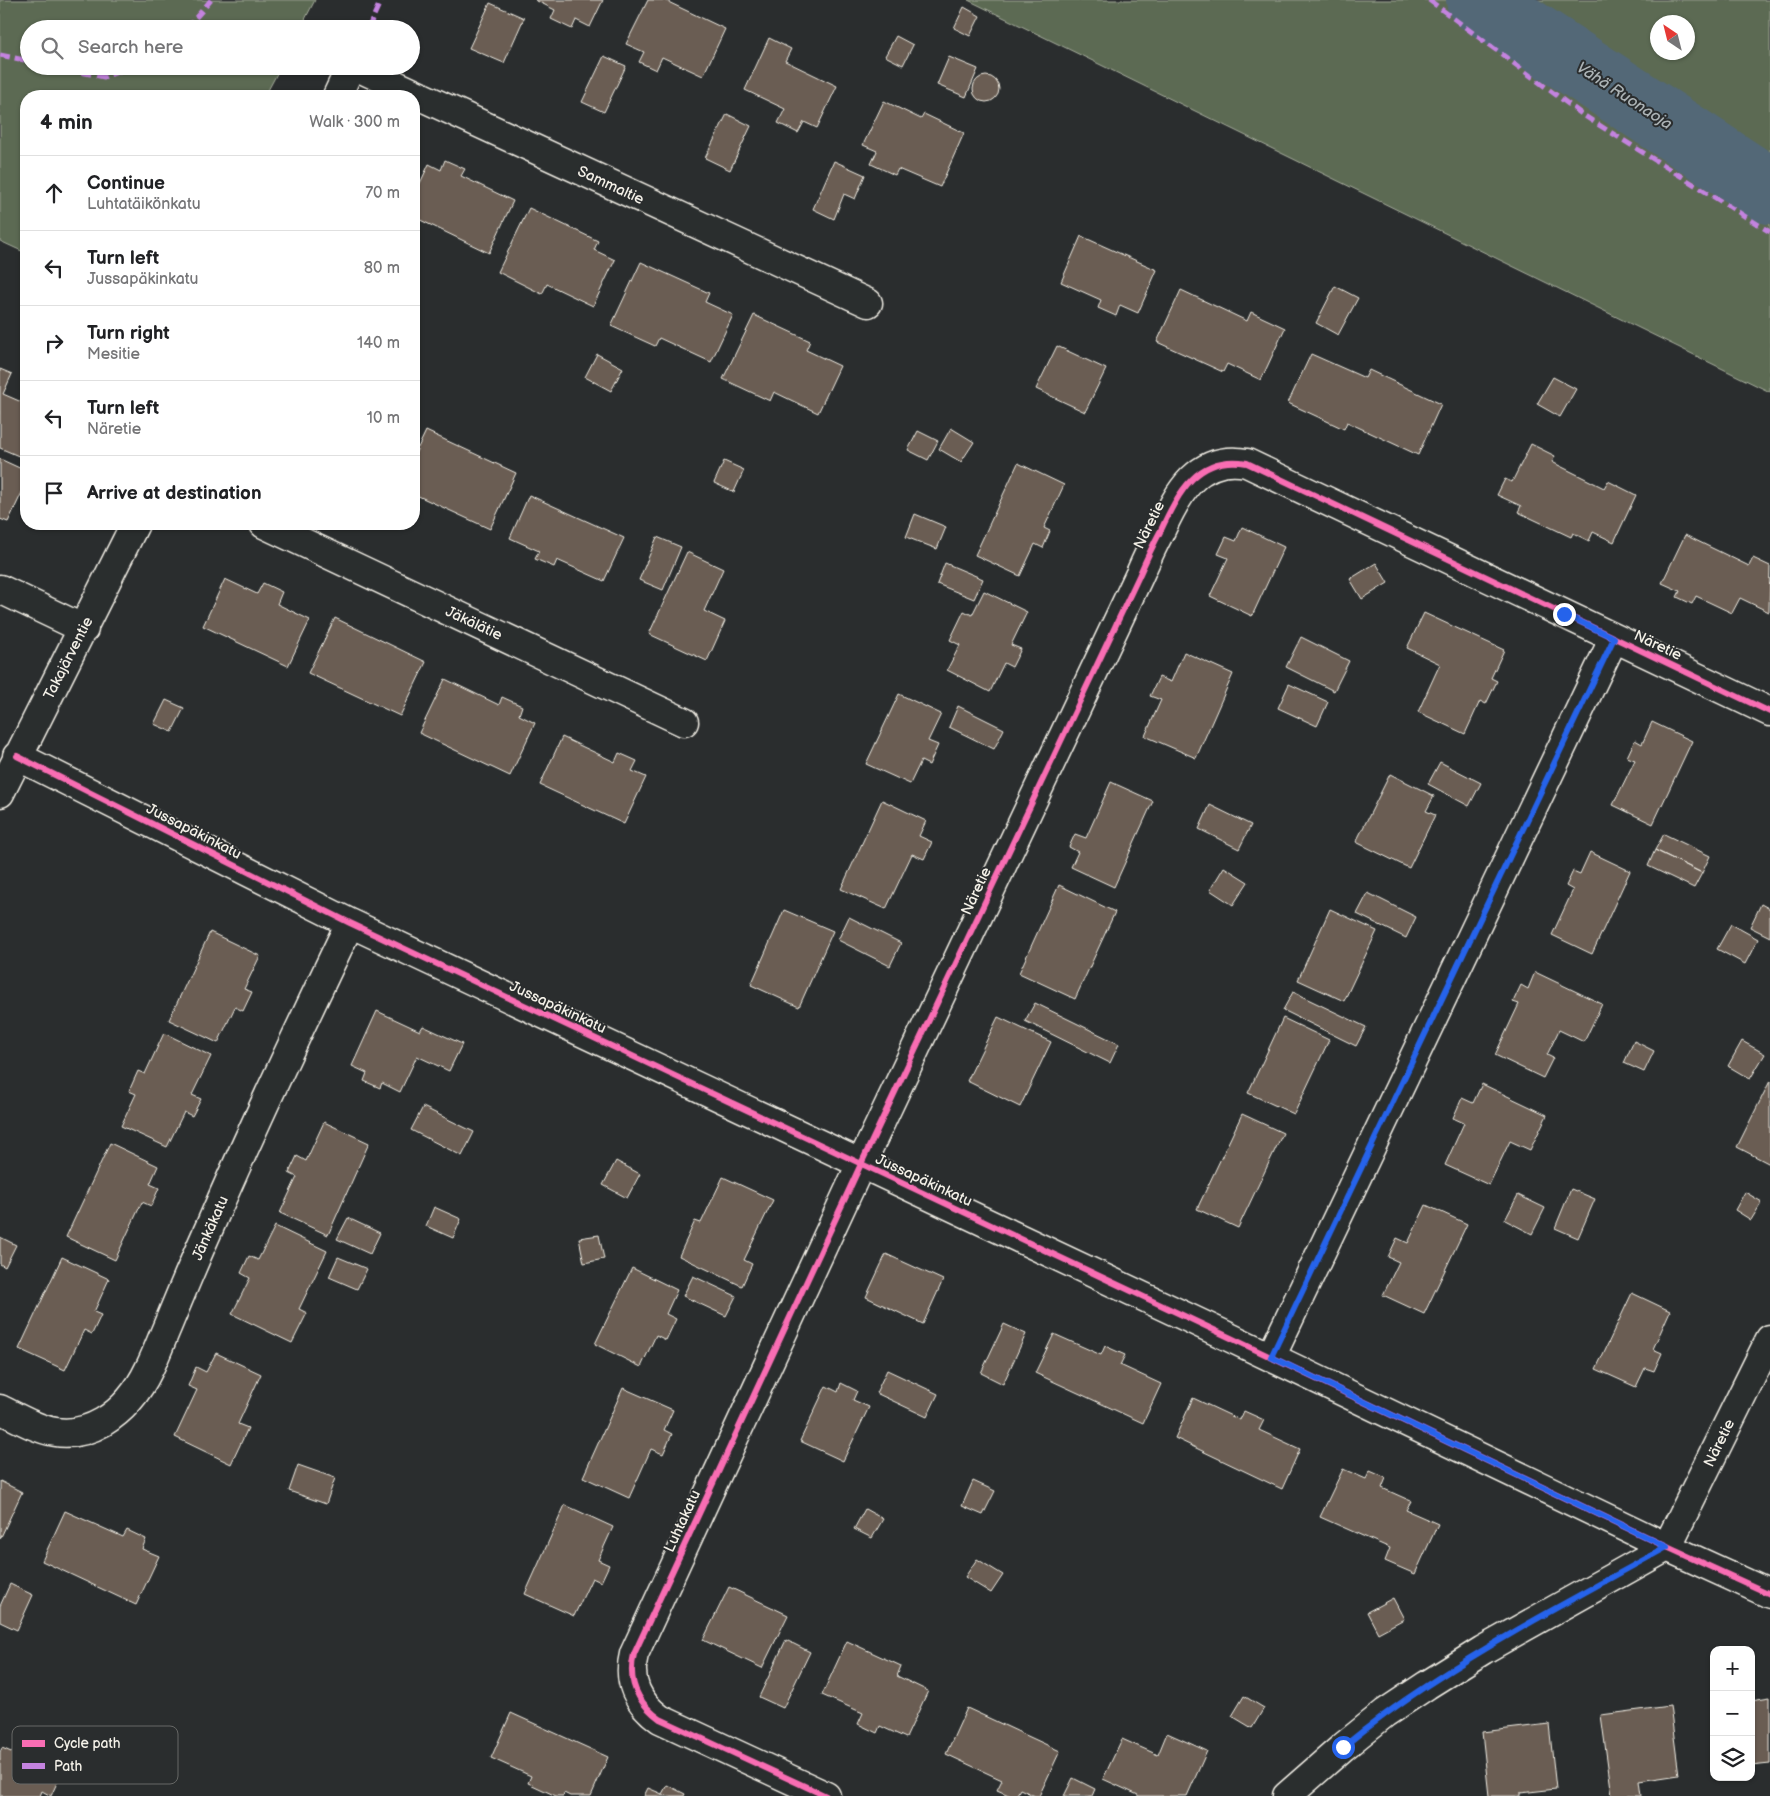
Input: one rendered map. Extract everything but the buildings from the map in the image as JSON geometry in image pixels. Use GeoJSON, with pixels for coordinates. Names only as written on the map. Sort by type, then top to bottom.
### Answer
{"type":"FeatureCollection","features":[{"type":"Feature","properties":{"kind":"street"},"geometry":{"type":"LineString","coordinates":[[340,90],[348,75]]}},
{"type":"Feature","properties":{"kind":"street","name":"Sammaltie"},"geometry":{"type":"LineString","coordinates":[[373,75],[405,90]]}},
{"type":"Feature","properties":{"kind":"street","name":"Sammaltie"},"geometry":{"type":"LineString","coordinates":[[420,97],[868,303]]}},
{"type":"Feature","properties":{"kind":"street","name":"Näretie"},"geometry":{"type":"LineString","coordinates":[[862,1164],[1174,502],[1182,489],[1203,470],[1226,461],[1247,463],[1770,712]]}},
{"type":"Feature","properties":{"kind":"street","name":"Takajärventie"},"geometry":{"type":"LineString","coordinates":[[0,793],[132,530]]}},
{"type":"Feature","properties":{"kind":"street","name":"Jäkälätie"},"geometry":{"type":"LineString","coordinates":[[277,530],[684,722]]}},
{"type":"Feature","properties":{"kind":"street"},"geometry":{"type":"LineString","coordinates":[[0,589],[84,629]]}},
{"type":"Feature","properties":{"kind":"street"},"geometry":{"type":"LineString","coordinates":[[1271,1357],[1614,638]]}},
{"type":"Feature","properties":{"kind":"street","name":"Jussapäkinkatu"},"geometry":{"type":"LineString","coordinates":[[17,756],[350,923],[1271,1357],[1667,1547],[1770,1594]]}},
{"type":"Feature","properties":{"kind":"street","name":"Jänkäkatu"},"geometry":{"type":"LineString","coordinates":[[0,1409],[47,1430],[61,1434],[75,1433],[104,1422],[130,1399],[150,1368],[213,1219],[269,1094],[350,923]]}},
{"type":"Feature","properties":{"kind":"street","name":"Luhtakatu"},"geometry":{"type":"LineString","coordinates":[[826,1796],[660,1719],[648,1711],[641,1702],[633,1684],[631,1664],[862,1164]]}},
{"type":"Feature","properties":{"kind":"street","name":"Näretie"},"geometry":{"type":"LineString","coordinates":[[1667,1547],[1770,1339]]}},
{"type":"Feature","properties":{"kind":"street"},"geometry":{"type":"LineString","coordinates":[[1287,1796],[1343,1747],[1386,1713],[1427,1685],[1483,1650],[1667,1547]]}},
{"type":"Feature","properties":{"kind":"green space"},"geometry":{"type":"Polygon","coordinates":[[[0,0],[315,0],[305,20],[20,20],[20,75],[276,75],[268,90],[20,90],[20,250],[0,241],[0,0]]]}},
{"type":"Feature","properties":{"kind":"green space"},"geometry":{"type":"Polygon","coordinates":[[[968,0],[1770,0],[1770,392],[968,0]]]}},
{"type":"Feature","properties":{"kind":"waterway","name":"Vähä Ruonaoja"},"geometry":{"type":"LineString","coordinates":[[1479,0],[1770,191]]}},
{"type":"Feature","properties":{"kind":"marked path"},"geometry":{"type":"LineString","coordinates":[[194,20],[211,0]]}},
{"type":"Feature","properties":{"kind":"marked path"},"geometry":{"type":"LineString","coordinates":[[372,20],[381,0]]}},
{"type":"Feature","properties":{"kind":"marked path"},"geometry":{"type":"LineString","coordinates":[[1429,0],[1583,115],[1770,232]]}},
{"type":"Feature","properties":{"kind":"marked path"},"geometry":{"type":"LineString","coordinates":[[0,55],[20,59]]}},
{"type":"Feature","properties":{"kind":"marked path"},"geometry":{"type":"LineString","coordinates":[[95,75],[104,77],[109,75]]}},
{"type":"Feature","properties":{"kind":"cycle path"},"geometry":{"type":"LineString","coordinates":[[826,1796],[660,1719],[652,1713],[636,1691],[632,1674],[634,1654],[861,1164],[1150,553],[1175,503],[1192,479],[1203,470],[1215,464],[1230,462],[1247,463],[1770,712]]}},
{"type":"Feature","properties":{"kind":"cycle path"},"geometry":{"type":"LineString","coordinates":[[17,756],[350,923],[1231,1338],[1667,1547],[1770,1594]]}},
{"type":"Feature","properties":{"kind":"route"},"geometry":{"type":"LineString","coordinates":[[1343,1747],[1386,1713],[1483,1650],[1667,1547],[1271,1357],[1557,761],[1614,638],[1564,614]]}}]}
